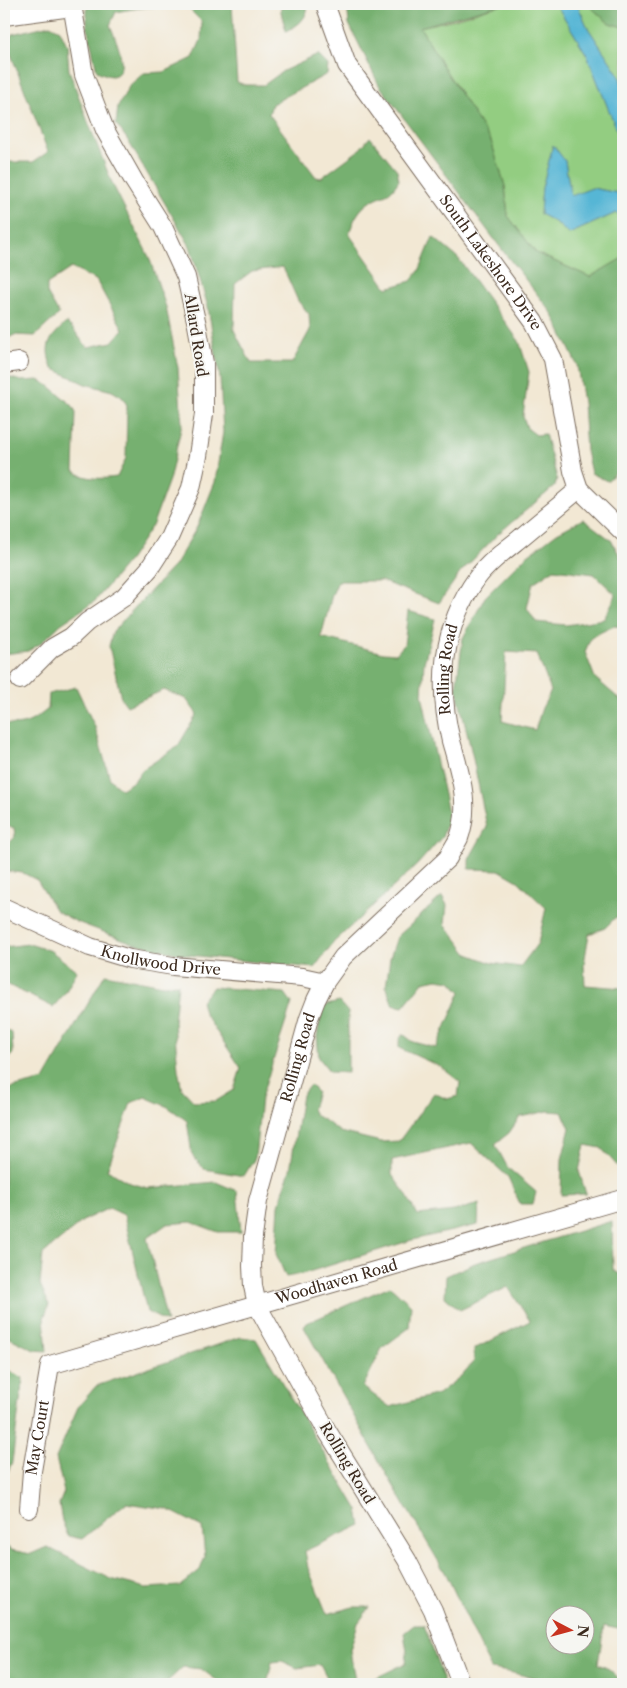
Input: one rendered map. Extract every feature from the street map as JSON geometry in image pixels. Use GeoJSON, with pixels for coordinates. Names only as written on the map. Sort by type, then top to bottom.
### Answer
{"type":"FeatureCollection","features":[{"type":"Feature","properties":{"kind":"street","name":"South Lakeshore Drive"},"geometry":{"type":"LineString","coordinates":[[325,4],[347,65],[534,322],[553,359],[573,471],[579,488],[623,532]]}},
{"type":"Feature","properties":{"kind":"street"},"geometry":{"type":"LineString","coordinates":[[4,16],[72,5]]}},
{"type":"Feature","properties":{"kind":"street","name":"Allard Road"},"geometry":{"type":"LineString","coordinates":[[20,680],[52,648],[71,637],[87,622],[124,597],[149,569],[169,538],[190,488],[198,456],[204,414],[204,363],[186,276],[163,227],[105,130],[84,76],[72,5]]}},
{"type":"Feature","properties":{"kind":"street","name":"Rolling Road"},"geometry":{"type":"LineString","coordinates":[[461,1684],[433,1610],[407,1560],[326,1429],[258,1305],[253,1286],[253,1237],[258,1201],[309,1018],[325,982],[343,957],[448,858],[459,838],[464,821],[466,803],[448,728],[444,697],[443,664],[450,633],[462,604],[477,578],[496,558],[579,488]]}},
{"type":"Feature","properties":{"kind":"street","name":"Knollwood Drive"},"geometry":{"type":"LineString","coordinates":[[5,908],[90,946],[130,959],[173,966],[302,977],[325,982]]}},
{"type":"Feature","properties":{"kind":"street","name":"Woodhaven Road"},"geometry":{"type":"LineString","coordinates":[[50,1365],[623,1199]]}},
{"type":"Feature","properties":{"kind":"street","name":"May Court"},"geometry":{"type":"LineString","coordinates":[[29,1509],[32,1471],[50,1365]]}},
{"type":"Feature","properties":{"kind":"green space"},"geometry":{"type":"Polygon","coordinates":[[[87,4],[232,4],[237,82],[245,85],[264,85],[283,71],[318,55],[328,65],[327,74],[272,104],[269,114],[316,177],[321,178],[359,150],[370,137],[397,170],[399,180],[396,185],[390,192],[363,207],[349,234],[387,288],[411,281],[419,271],[433,237],[458,258],[519,341],[529,372],[523,416],[527,428],[536,435],[545,434],[557,478],[555,486],[499,533],[460,573],[439,603],[381,581],[338,581],[332,595],[321,637],[383,653],[396,654],[404,645],[408,611],[435,619],[424,663],[422,695],[449,817],[442,837],[417,865],[334,942],[314,968],[179,954],[133,943],[77,922],[56,911],[37,880],[23,873],[4,871],[4,848],[15,837],[14,828],[4,825],[4,723],[17,725],[32,720],[48,709],[49,694],[76,687],[95,727],[110,779],[121,789],[134,781],[142,770],[178,746],[197,714],[186,699],[164,690],[127,706],[121,698],[109,646],[113,631],[175,565],[197,527],[215,482],[223,432],[220,378],[208,307],[190,246],[127,139],[116,124],[118,106],[130,85],[144,73],[164,72],[193,58],[201,40],[202,22],[188,8],[152,7],[116,12],[110,25],[118,45],[121,68],[118,73],[112,76],[97,71],[87,25],[87,4]],[[283,267],[252,271],[235,284],[234,330],[251,363],[292,363],[310,330],[309,314],[298,301],[283,267]]]}},
{"type":"Feature","properties":{"kind":"green space"},"geometry":{"type":"Polygon","coordinates":[[[281,4],[308,4],[308,9],[302,21],[286,31],[281,12],[281,4]]]}},
{"type":"Feature","properties":{"kind":"green space"},"geometry":{"type":"Polygon","coordinates":[[[347,4],[503,4],[420,27],[491,141],[505,186],[508,216],[536,253],[590,277],[621,259],[623,260],[623,466],[607,481],[591,473],[586,451],[583,403],[577,365],[552,313],[503,251],[379,85],[349,24],[347,4]]]}},
{"type":"Feature","properties":{"kind":"green space"},"geometry":{"type":"Polygon","coordinates":[[[503,4],[556,4],[587,55],[623,146],[623,194],[592,188],[571,197],[565,161],[553,145],[542,188],[540,214],[555,222],[569,234],[616,213],[623,216],[623,260],[621,259],[590,277],[536,253],[508,216],[505,186],[491,141],[420,27],[455,19],[503,4]]]}},
{"type":"Feature","properties":{"kind":"green space"},"geometry":{"type":"Polygon","coordinates":[[[577,4],[587,4],[609,23],[623,27],[623,88],[619,75],[588,28],[577,4]]]}},
{"type":"Feature","properties":{"kind":"green space"},"geometry":{"type":"Polygon","coordinates":[[[587,4],[623,4],[623,27],[609,23],[587,4]]]}},
{"type":"Feature","properties":{"kind":"green space"},"geometry":{"type":"Polygon","coordinates":[[[50,25],[60,30],[67,45],[69,70],[88,122],[112,183],[149,257],[166,307],[178,368],[182,424],[170,477],[153,524],[130,559],[95,601],[61,624],[40,644],[28,651],[4,654],[4,376],[21,381],[39,380],[72,405],[76,412],[74,471],[89,477],[117,477],[126,458],[127,405],[122,397],[112,391],[85,384],[52,368],[49,360],[48,348],[50,342],[66,323],[88,347],[112,342],[123,329],[96,280],[71,268],[47,284],[47,293],[59,314],[35,336],[14,335],[4,341],[4,160],[9,162],[33,162],[48,152],[7,44],[12,34],[50,25]]]}},
{"type":"Feature","properties":{"kind":"green space"},"geometry":{"type":"Polygon","coordinates":[[[583,519],[611,540],[623,561],[623,627],[614,626],[591,637],[585,652],[595,678],[623,702],[623,919],[616,917],[605,928],[589,934],[584,964],[585,985],[623,988],[623,1172],[601,1148],[585,1145],[579,1171],[586,1194],[561,1195],[562,1159],[570,1128],[562,1112],[548,1111],[520,1117],[509,1133],[495,1144],[508,1168],[536,1192],[533,1204],[520,1204],[508,1177],[471,1143],[392,1160],[392,1175],[406,1194],[417,1215],[454,1211],[479,1204],[478,1225],[412,1240],[302,1274],[286,1277],[276,1254],[279,1205],[290,1170],[302,1095],[310,1085],[317,1092],[312,1109],[315,1115],[340,1132],[381,1142],[399,1141],[434,1093],[447,1099],[458,1096],[460,1082],[441,1067],[399,1048],[399,1040],[403,1034],[413,1042],[436,1048],[461,992],[451,981],[437,979],[423,982],[403,1007],[393,1005],[386,987],[390,958],[397,937],[442,896],[447,905],[445,924],[468,954],[492,963],[520,967],[538,943],[546,908],[518,881],[499,870],[469,869],[469,859],[487,827],[456,687],[463,638],[485,597],[525,557],[557,533],[583,519]],[[554,569],[533,583],[527,608],[536,622],[566,625],[604,619],[616,595],[594,574],[554,569]],[[506,652],[502,721],[535,730],[542,708],[551,691],[537,654],[506,652]]]}},
{"type":"Feature","properties":{"kind":"green space"},"geometry":{"type":"Polygon","coordinates":[[[29,944],[51,951],[77,971],[65,993],[53,1007],[6,984],[4,988],[4,947],[29,944]]]}},
{"type":"Feature","properties":{"kind":"green space"},"geometry":{"type":"Polygon","coordinates":[[[105,974],[163,985],[178,984],[174,1022],[178,1070],[182,1089],[194,1102],[216,1101],[234,1090],[241,1068],[204,1013],[201,1001],[213,987],[285,993],[292,1003],[261,1098],[255,1158],[244,1176],[204,1169],[192,1155],[187,1121],[168,1107],[145,1097],[131,1103],[107,1170],[130,1183],[148,1188],[216,1182],[237,1191],[241,1232],[218,1232],[191,1222],[167,1224],[147,1238],[167,1322],[147,1312],[124,1215],[109,1208],[84,1220],[43,1254],[40,1284],[49,1305],[44,1318],[47,1351],[34,1350],[4,1335],[4,1090],[44,1080],[105,974]]]}},
{"type":"Feature","properties":{"kind":"green space"},"geometry":{"type":"Polygon","coordinates":[[[339,1002],[348,1012],[348,1073],[330,1072],[319,1058],[317,1036],[323,1006],[339,1002]]]}},
{"type":"Feature","properties":{"kind":"green space"},"geometry":{"type":"Polygon","coordinates":[[[4,1029],[12,1033],[13,1053],[4,1068],[4,1029]]]}},
{"type":"Feature","properties":{"kind":"green space"},"geometry":{"type":"Polygon","coordinates":[[[612,1221],[613,1270],[623,1276],[623,1630],[604,1626],[598,1664],[609,1669],[623,1684],[560,1684],[491,1669],[446,1574],[387,1475],[304,1327],[307,1323],[390,1286],[411,1305],[409,1328],[382,1348],[363,1387],[390,1407],[438,1394],[461,1376],[474,1361],[474,1349],[530,1321],[508,1287],[460,1310],[445,1297],[446,1276],[475,1263],[612,1221]]]}},
{"type":"Feature","properties":{"kind":"green space"},"geometry":{"type":"Polygon","coordinates":[[[241,1337],[256,1339],[358,1510],[361,1525],[305,1551],[308,1568],[327,1614],[353,1607],[370,1607],[358,1623],[350,1650],[355,1681],[361,1684],[330,1684],[320,1665],[297,1668],[282,1661],[272,1662],[267,1684],[222,1684],[201,1669],[183,1667],[167,1684],[4,1684],[4,1544],[11,1550],[31,1554],[47,1547],[111,1579],[146,1588],[180,1586],[200,1570],[205,1557],[202,1527],[167,1509],[126,1503],[82,1539],[68,1536],[62,1521],[59,1504],[64,1492],[56,1458],[78,1407],[96,1386],[241,1337]]]}},
{"type":"Feature","properties":{"kind":"green space"},"geometry":{"type":"Polygon","coordinates":[[[4,1368],[23,1378],[12,1462],[4,1481],[4,1368]]]}},
{"type":"Feature","properties":{"kind":"green space"},"geometry":{"type":"Polygon","coordinates":[[[414,1625],[424,1625],[443,1678],[443,1684],[363,1684],[406,1663],[407,1652],[404,1633],[414,1625]]]}},
{"type":"Feature","properties":{"kind":"water"},"geometry":{"type":"Polygon","coordinates":[[[556,4],[577,4],[588,28],[619,75],[623,88],[623,146],[587,55],[556,4]]]}},
{"type":"Feature","properties":{"kind":"water"},"geometry":{"type":"Polygon","coordinates":[[[553,145],[565,161],[571,196],[592,188],[623,194],[623,216],[616,213],[569,234],[555,222],[540,214],[542,188],[553,145]]]}}]}
